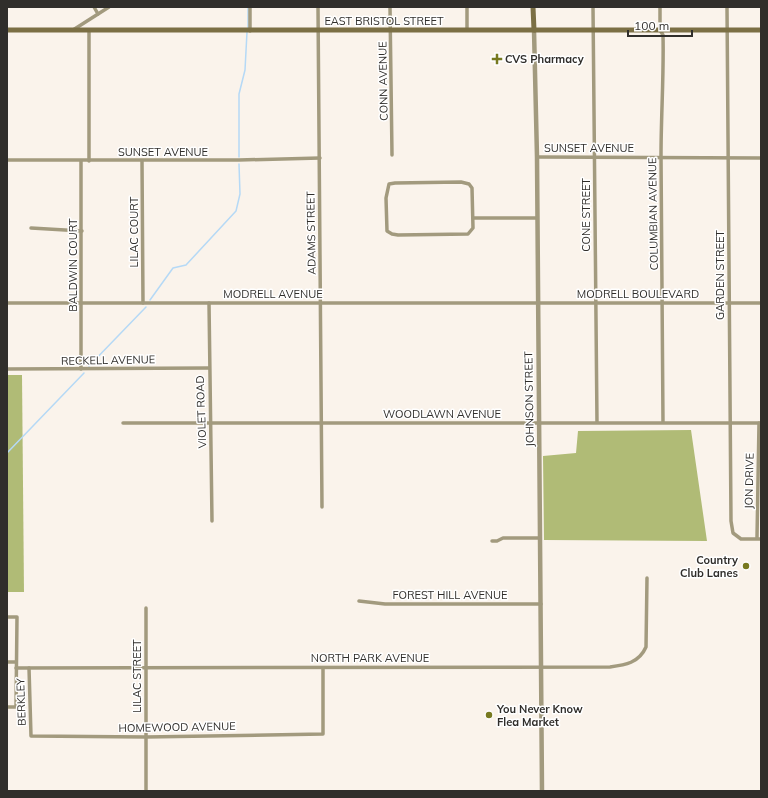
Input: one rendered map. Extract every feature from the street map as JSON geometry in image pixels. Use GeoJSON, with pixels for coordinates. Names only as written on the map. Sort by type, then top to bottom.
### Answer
{"type":"FeatureCollection","features":[{"type":"Feature","properties":{"kind":"main road","name":"JOHNSON STREET"},"geometry":{"type":"LineString","coordinates":[[533,7],[534,30]]}},
{"type":"Feature","properties":{"kind":"main road","name":"EAST BRISTOL STREET"},"geometry":{"type":"LineString","coordinates":[[7,30],[761,30]]}},
{"type":"Feature","properties":{"kind":"street"},"geometry":{"type":"LineString","coordinates":[[94,7],[98,14]]}},
{"type":"Feature","properties":{"kind":"street"},"geometry":{"type":"LineString","coordinates":[[73,30],[109,7]]}},
{"type":"Feature","properties":{"kind":"street"},"geometry":{"type":"LineString","coordinates":[[250,7],[250,31]]}},
{"type":"Feature","properties":{"kind":"street","name":"ADAMS STREET"},"geometry":{"type":"LineString","coordinates":[[318,7],[322,507]]}},
{"type":"Feature","properties":{"kind":"street","name":"CONN AVENUE"},"geometry":{"type":"LineString","coordinates":[[390,7],[392,155]]}},
{"type":"Feature","properties":{"kind":"street"},"geometry":{"type":"LineString","coordinates":[[467,7],[467,30]]}},
{"type":"Feature","properties":{"kind":"street","name":"CONE STREET"},"geometry":{"type":"LineString","coordinates":[[593,7],[597,422]]}},
{"type":"Feature","properties":{"kind":"street","name":"COLUMBIAN AVENUE"},"geometry":{"type":"LineString","coordinates":[[660,7],[660,30],[663,35],[664,81],[661,103],[663,422]]}},
{"type":"Feature","properties":{"kind":"street","name":"GARDEN STREET"},"geometry":{"type":"LineString","coordinates":[[727,7],[730,303],[729,423],[731,521],[733,533],[741,538],[759,539]]}},
{"type":"Feature","properties":{"kind":"street"},"geometry":{"type":"LineString","coordinates":[[89,30],[89,161]]}},
{"type":"Feature","properties":{"kind":"street","name":"JOHNSON STREET"},"geometry":{"type":"LineString","coordinates":[[534,30],[537,157],[542,791]]}},
{"type":"Feature","properties":{"kind":"street","name":"SUNSET AVENUE"},"geometry":{"type":"LineString","coordinates":[[537,157],[761,158]]}},
{"type":"Feature","properties":{"kind":"street","name":"SUNSET AVENUE"},"geometry":{"type":"LineString","coordinates":[[7,160],[142,161],[320,158]]}},
{"type":"Feature","properties":{"kind":"street","name":"BALDWIN COURT"},"geometry":{"type":"LineString","coordinates":[[82,161],[82,369]]}},
{"type":"Feature","properties":{"kind":"street","name":"LILAC COURT"},"geometry":{"type":"LineString","coordinates":[[142,161],[143,303]]}},
{"type":"Feature","properties":{"kind":"street"},"geometry":{"type":"LineString","coordinates":[[392,183],[466,183],[472,188],[473,218],[473,228],[468,234],[392,234],[387,231],[386,226],[386,192],[392,183]]}},
{"type":"Feature","properties":{"kind":"street"},"geometry":{"type":"LineString","coordinates":[[473,218],[537,218]]}},
{"type":"Feature","properties":{"kind":"street"},"geometry":{"type":"LineString","coordinates":[[31,228],[82,231]]}},
{"type":"Feature","properties":{"kind":"street","name":"VIOLET ROAD"},"geometry":{"type":"LineString","coordinates":[[209,303],[212,521]]}},
{"type":"Feature","properties":{"kind":"street","name":"MODRELL BOULEVARD"},"geometry":{"type":"LineString","coordinates":[[538,303],[761,303]]}},
{"type":"Feature","properties":{"kind":"street","name":"MODRELL AVENUE"},"geometry":{"type":"LineString","coordinates":[[7,304],[538,303]]}},
{"type":"Feature","properties":{"kind":"street","name":"RECKELL AVENUE"},"geometry":{"type":"LineString","coordinates":[[7,369],[209,368]]}},
{"type":"Feature","properties":{"kind":"street","name":"WOODLAWN AVENUE"},"geometry":{"type":"LineString","coordinates":[[122,423],[760,423]]}},
{"type":"Feature","properties":{"kind":"street","name":"JON DRIVE"},"geometry":{"type":"LineString","coordinates":[[759,539],[760,423]]}},
{"type":"Feature","properties":{"kind":"street"},"geometry":{"type":"LineString","coordinates":[[492,541],[497,541],[503,538],[540,538]]}},
{"type":"Feature","properties":{"kind":"street","name":"NORTH PARK AVENUE"},"geometry":{"type":"LineString","coordinates":[[16,668],[610,667],[626,665],[636,660],[643,653],[646,647],[647,578]]}},
{"type":"Feature","properties":{"kind":"street","name":"FOREST HILL AVENUE"},"geometry":{"type":"LineString","coordinates":[[359,601],[385,604],[541,604]]}},
{"type":"Feature","properties":{"kind":"street","name":"LILAC STREET"},"geometry":{"type":"LineString","coordinates":[[146,608],[146,791]]}},
{"type":"Feature","properties":{"kind":"street"},"geometry":{"type":"LineString","coordinates":[[7,617],[17,617],[16,707],[7,707]]}},
{"type":"Feature","properties":{"kind":"street"},"geometry":{"type":"LineString","coordinates":[[7,662],[16,662]]}},
{"type":"Feature","properties":{"kind":"street","name":"BERKLEY"},"geometry":{"type":"LineString","coordinates":[[29,668],[31,736]]}},
{"type":"Feature","properties":{"kind":"street","name":"HOMEWOOD AVENUE"},"geometry":{"type":"LineString","coordinates":[[31,736],[146,737],[323,734],[323,668]]}},
{"type":"Feature","properties":{"kind":"green space"},"geometry":{"type":"Polygon","coordinates":[[[7,375],[22,375],[24,592],[7,592],[7,375]]]}},
{"type":"Feature","properties":{"kind":"green space"},"geometry":{"type":"Polygon","coordinates":[[[691,430],[707,541],[544,540],[543,456],[576,453],[578,431],[691,430]]]}},
{"type":"Feature","properties":{"kind":"waterway"},"geometry":{"type":"LineString","coordinates":[[248,7],[248,28]]}},
{"type":"Feature","properties":{"kind":"waterway"},"geometry":{"type":"LineString","coordinates":[[239,157],[239,94],[245,70],[247,32]]}},
{"type":"Feature","properties":{"kind":"waterway"},"geometry":{"type":"LineString","coordinates":[[150,300],[173,268],[186,265],[236,211],[240,194],[239,164]]}},
{"type":"Feature","properties":{"kind":"waterway"},"geometry":{"type":"LineString","coordinates":[[89,366],[146,307]]}},
{"type":"Feature","properties":{"kind":"waterway"},"geometry":{"type":"LineString","coordinates":[[7,453],[84,373]]}},
{"type":"Feature","properties":{"kind":"place","name":"CVS Pharmacy"},"geometry":{"type":"Point","coordinates":[497,59]}},
{"type":"Feature","properties":{"kind":"place","name":"Country Club Lanes"},"geometry":{"type":"Point","coordinates":[746,566]}},
{"type":"Feature","properties":{"kind":"place","name":"You Never Know Flea Market"},"geometry":{"type":"Point","coordinates":[489,715]}}]}
